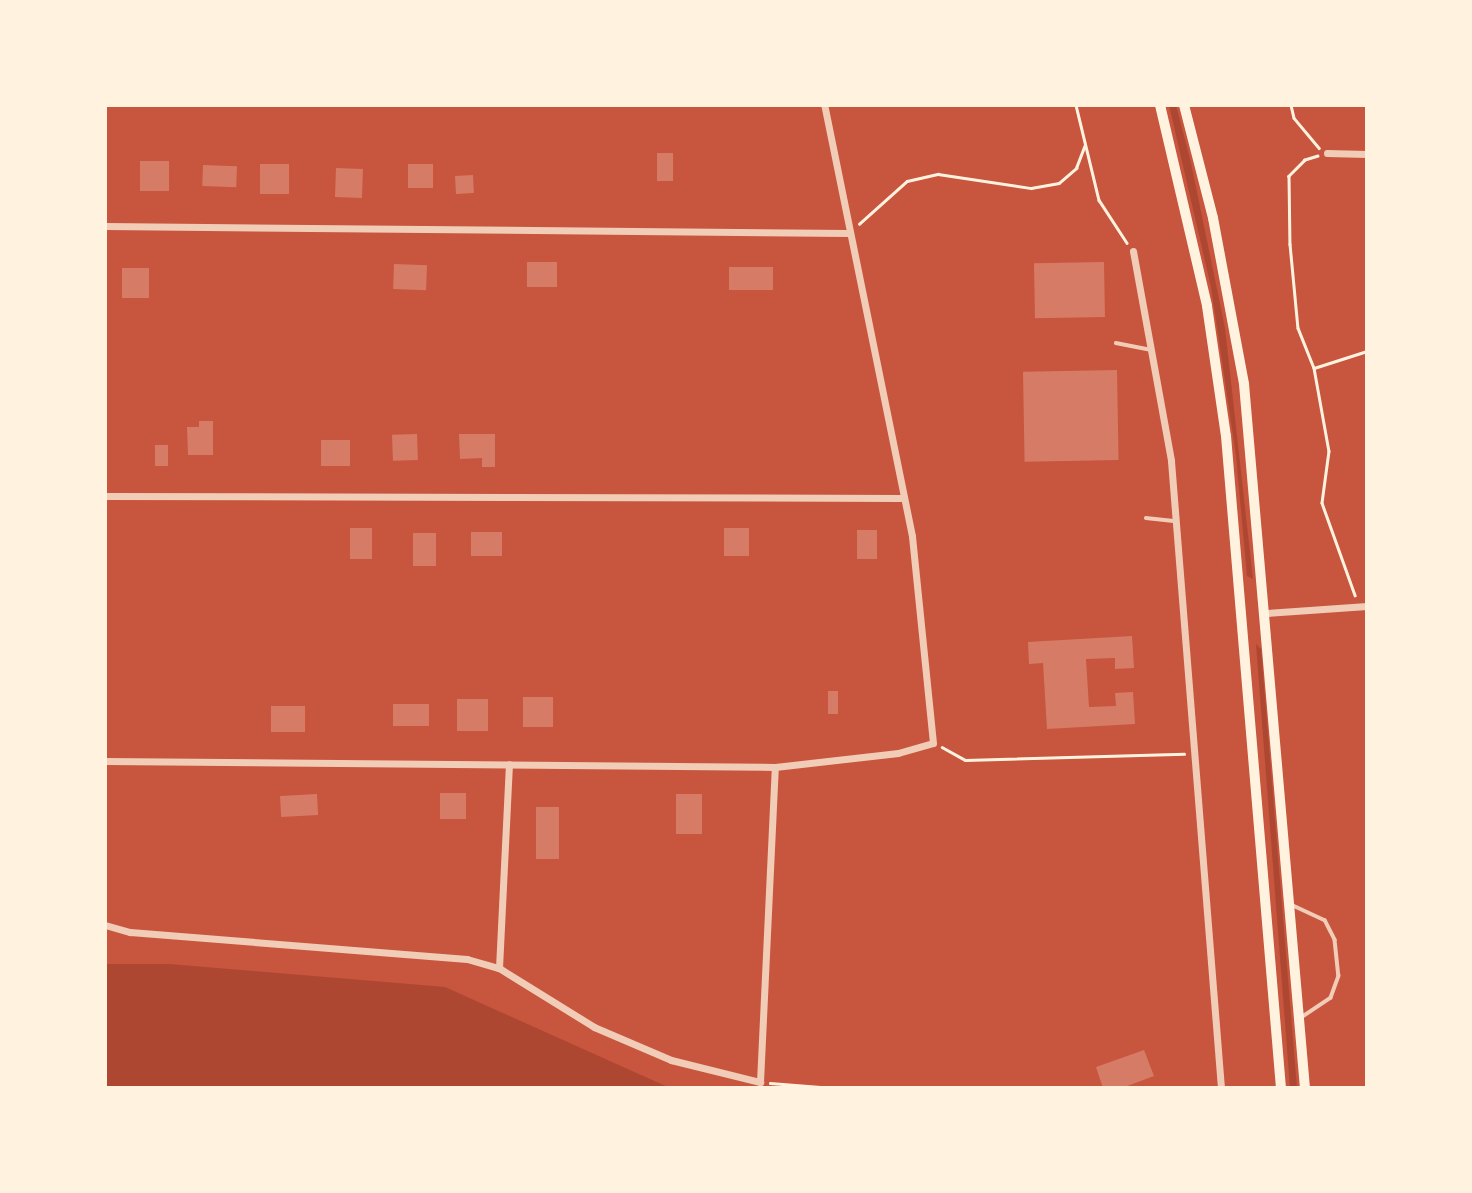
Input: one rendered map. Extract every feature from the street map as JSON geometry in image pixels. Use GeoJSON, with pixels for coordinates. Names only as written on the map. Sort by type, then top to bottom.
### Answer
{"type":"FeatureCollection","features":[{"type":"Feature","properties":{"kind":"main road"},"geometry":{"type":"LineString","coordinates":[[1160,105],[1207,306],[1226,436],[1244,615],[1281,1088]]}},
{"type":"Feature","properties":{"kind":"main road"},"geometry":{"type":"LineString","coordinates":[[1184,105],[1213,218],[1244,384],[1267,613],[1305,1088]]}},
{"type":"Feature","properties":{"kind":"main road"},"geometry":{"type":"LineString","coordinates":[[1244,615],[1267,613]]}},
{"type":"Feature","properties":{"kind":"street"},"geometry":{"type":"LineString","coordinates":[[105,761],[775,766],[898,753],[933,743],[912,536],[901,498],[824,105]]}},
{"type":"Feature","properties":{"kind":"street"},"geometry":{"type":"LineString","coordinates":[[1328,153],[1367,154]]}},
{"type":"Feature","properties":{"kind":"street"},"geometry":{"type":"LineString","coordinates":[[105,226],[848,233]]}},
{"type":"Feature","properties":{"kind":"street"},"geometry":{"type":"LineString","coordinates":[[1133,251],[1171,461],[1221,1088]]}},
{"type":"Feature","properties":{"kind":"street"},"geometry":{"type":"LineString","coordinates":[[105,496],[901,498]]}},
{"type":"Feature","properties":{"kind":"street"},"geometry":{"type":"LineString","coordinates":[[1267,613],[1367,606]]}},
{"type":"Feature","properties":{"kind":"street"},"geometry":{"type":"LineString","coordinates":[[499,968],[509,764]]}},
{"type":"Feature","properties":{"kind":"street"},"geometry":{"type":"LineString","coordinates":[[105,926],[184,937],[467,959],[499,968],[594,1027],[671,1060],[760,1082],[775,766]]}},
{"type":"Feature","properties":{"kind":"lane"},"geometry":{"type":"LineString","coordinates":[[1116,343],[1150,350]]}},
{"type":"Feature","properties":{"kind":"lane"},"geometry":{"type":"LineString","coordinates":[[1146,518],[1176,521]]}},
{"type":"Feature","properties":{"kind":"lane"},"geometry":{"type":"LineString","coordinates":[[1290,904],[1325,920],[1335,940],[1339,976],[1324,1005],[1299,1019]]}},
{"type":"Feature","properties":{"kind":"path"},"geometry":{"type":"LineString","coordinates":[[1076,105],[1099,200],[1133,251]]}},
{"type":"Feature","properties":{"kind":"path"},"geometry":{"type":"LineString","coordinates":[[1291,105],[1294,118],[1311,143],[1328,153]]}},
{"type":"Feature","properties":{"kind":"path"},"geometry":{"type":"LineString","coordinates":[[848,233],[906,181],[938,174],[1031,188],[1059,183],[1076,168],[1085,145]]}},
{"type":"Feature","properties":{"kind":"path"},"geometry":{"type":"LineString","coordinates":[[1328,153],[1305,160],[1289,176],[1290,244],[1298,328],[1314,368],[1329,451],[1322,503],[1355,593],[1354,606]]}},
{"type":"Feature","properties":{"kind":"path"},"geometry":{"type":"LineString","coordinates":[[1314,368],[1367,352]]}},
{"type":"Feature","properties":{"kind":"path"},"geometry":{"type":"LineString","coordinates":[[933,743],[965,760],[1194,754]]}},
{"type":"Feature","properties":{"kind":"path"},"geometry":{"type":"LineString","coordinates":[[760,1082],[833,1088]]}},
{"type":"Feature","properties":{"kind":"shaded area"},"geometry":{"type":"Polygon","coordinates":[[[1169,105],[1176,105],[1191,163],[1225,328],[1253,579],[1247,576],[1236,456],[1211,287],[1169,105]]]}},
{"type":"Feature","properties":{"kind":"shaded area"},"geometry":{"type":"Polygon","coordinates":[[[1256,644],[1261,649],[1297,1088],[1290,1088],[1256,644]]]}},
{"type":"Feature","properties":{"kind":"shaded area"},"geometry":{"type":"Polygon","coordinates":[[[105,964],[169,964],[445,987],[670,1088],[105,1088],[105,964]]]}},
{"type":"Feature","properties":{"kind":"building"},"geometry":{"type":"Polygon","coordinates":[[[657,153],[673,153],[673,181],[657,181],[657,153]]]}},
{"type":"Feature","properties":{"kind":"building"},"geometry":{"type":"Polygon","coordinates":[[[140,161],[169,161],[169,191],[140,191],[140,161]]]}},
{"type":"Feature","properties":{"kind":"building"},"geometry":{"type":"Polygon","coordinates":[[[260,164],[289,164],[289,194],[260,194],[260,164]]]}},
{"type":"Feature","properties":{"kind":"building"},"geometry":{"type":"Polygon","coordinates":[[[408,164],[433,164],[433,188],[408,188],[408,164]]]}},
{"type":"Feature","properties":{"kind":"building"},"geometry":{"type":"Polygon","coordinates":[[[203,165],[237,166],[236,187],[202,186],[203,165]]]}},
{"type":"Feature","properties":{"kind":"building"},"geometry":{"type":"Polygon","coordinates":[[[336,168],[363,169],[362,198],[335,197],[336,168]]]}},
{"type":"Feature","properties":{"kind":"building"},"geometry":{"type":"Polygon","coordinates":[[[473,175],[474,193],[456,194],[455,176],[473,175]]]}},
{"type":"Feature","properties":{"kind":"building"},"geometry":{"type":"Polygon","coordinates":[[[527,262],[557,262],[557,287],[527,287],[527,262]]]}},
{"type":"Feature","properties":{"kind":"building"},"geometry":{"type":"Polygon","coordinates":[[[1104,262],[1105,317],[1035,318],[1034,263],[1104,262]]]}},
{"type":"Feature","properties":{"kind":"building"},"geometry":{"type":"Polygon","coordinates":[[[394,264],[427,265],[426,290],[393,289],[394,264]]]}},
{"type":"Feature","properties":{"kind":"building"},"geometry":{"type":"Polygon","coordinates":[[[729,267],[773,267],[773,290],[729,290],[729,267]]]}},
{"type":"Feature","properties":{"kind":"building"},"geometry":{"type":"Polygon","coordinates":[[[122,268],[149,268],[149,298],[122,298],[122,268]]]}},
{"type":"Feature","properties":{"kind":"building"},"geometry":{"type":"Polygon","coordinates":[[[1117,370],[1119,460],[1025,462],[1023,372],[1117,370]]]}},
{"type":"Feature","properties":{"kind":"building"},"geometry":{"type":"Polygon","coordinates":[[[199,421],[213,421],[213,455],[188,455],[187,427],[199,427],[199,421]]]}},
{"type":"Feature","properties":{"kind":"building"},"geometry":{"type":"Polygon","coordinates":[[[417,434],[418,460],[393,461],[392,435],[417,434]]]}},
{"type":"Feature","properties":{"kind":"building"},"geometry":{"type":"Polygon","coordinates":[[[459,434],[495,434],[495,467],[482,467],[482,458],[460,459],[459,434]]]}},
{"type":"Feature","properties":{"kind":"building"},"geometry":{"type":"Polygon","coordinates":[[[321,440],[350,440],[350,466],[321,466],[321,440]]]}},
{"type":"Feature","properties":{"kind":"building"},"geometry":{"type":"Polygon","coordinates":[[[155,445],[168,445],[168,466],[155,466],[155,445]]]}},
{"type":"Feature","properties":{"kind":"building"},"geometry":{"type":"Polygon","coordinates":[[[350,528],[372,528],[372,559],[350,559],[350,528]]]}},
{"type":"Feature","properties":{"kind":"building"},"geometry":{"type":"Polygon","coordinates":[[[724,528],[749,528],[749,556],[724,556],[724,528]]]}},
{"type":"Feature","properties":{"kind":"building"},"geometry":{"type":"Polygon","coordinates":[[[857,530],[877,530],[877,559],[857,559],[857,530]]]}},
{"type":"Feature","properties":{"kind":"building"},"geometry":{"type":"Polygon","coordinates":[[[471,532],[502,532],[502,556],[471,556],[471,532]]]}},
{"type":"Feature","properties":{"kind":"building"},"geometry":{"type":"Polygon","coordinates":[[[413,533],[436,533],[436,566],[413,566],[413,533]]]}},
{"type":"Feature","properties":{"kind":"building"},"geometry":{"type":"Polygon","coordinates":[[[1132,636],[1134,668],[1115,669],[1115,658],[1086,659],[1089,707],[1116,706],[1115,693],[1133,692],[1135,724],[1047,729],[1043,663],[1029,664],[1028,642],[1132,636]]]}},
{"type":"Feature","properties":{"kind":"building"},"geometry":{"type":"Polygon","coordinates":[[[828,691],[838,691],[838,714],[828,714],[828,691]]]}},
{"type":"Feature","properties":{"kind":"building"},"geometry":{"type":"Polygon","coordinates":[[[523,697],[553,697],[553,727],[523,727],[523,697]]]}},
{"type":"Feature","properties":{"kind":"building"},"geometry":{"type":"Polygon","coordinates":[[[457,699],[488,699],[488,731],[457,731],[457,699]]]}},
{"type":"Feature","properties":{"kind":"building"},"geometry":{"type":"Polygon","coordinates":[[[393,704],[429,704],[429,726],[393,726],[393,704]]]}},
{"type":"Feature","properties":{"kind":"building"},"geometry":{"type":"Polygon","coordinates":[[[271,706],[305,706],[305,732],[271,732],[271,706]]]}},
{"type":"Feature","properties":{"kind":"building"},"geometry":{"type":"Polygon","coordinates":[[[440,793],[466,793],[466,819],[440,819],[440,793]]]}},
{"type":"Feature","properties":{"kind":"building"},"geometry":{"type":"Polygon","coordinates":[[[317,794],[318,815],[281,817],[280,796],[317,794]]]}},
{"type":"Feature","properties":{"kind":"building"},"geometry":{"type":"Polygon","coordinates":[[[676,794],[702,794],[702,834],[676,834],[676,794]]]}},
{"type":"Feature","properties":{"kind":"building"},"geometry":{"type":"Polygon","coordinates":[[[536,807],[559,807],[559,859],[536,859],[536,807]]]}},
{"type":"Feature","properties":{"kind":"building"},"geometry":{"type":"Polygon","coordinates":[[[1144,1050],[1154,1076],[1122,1088],[1103,1088],[1096,1067],[1144,1050]]]}}]}
